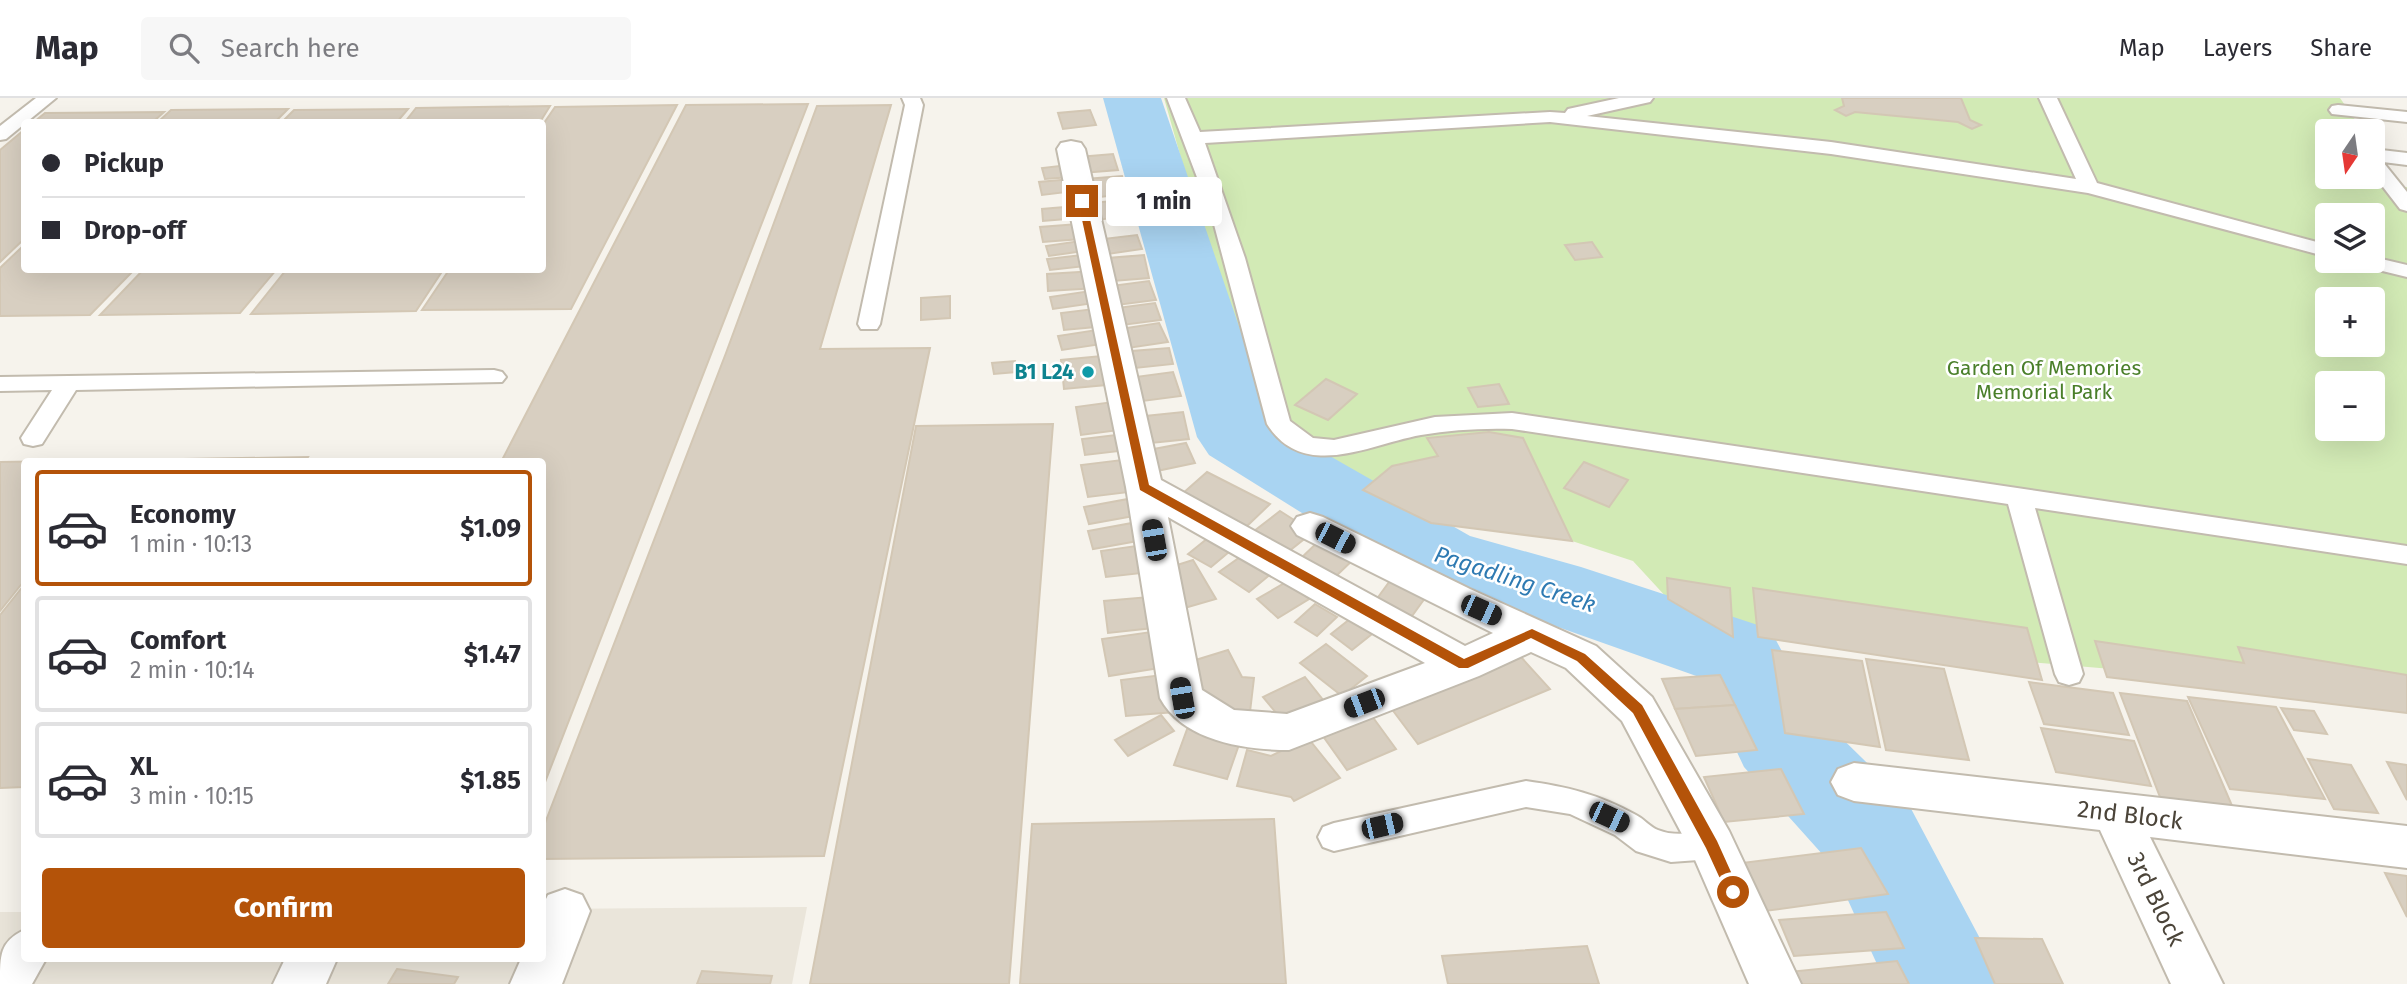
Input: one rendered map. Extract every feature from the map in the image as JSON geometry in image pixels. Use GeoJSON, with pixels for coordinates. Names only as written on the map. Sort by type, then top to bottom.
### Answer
{"type":"FeatureCollection","features":[{"type":"Feature","properties":{"kind":"street"},"geometry":{"type":"LineString","coordinates":[[1070,149],[1144,487],[1182,698],[1206,718],[1260,732],[1289,732],[1464,665],[1532,633]]}},
{"type":"Feature","properties":{"kind":"street"},"geometry":{"type":"LineString","coordinates":[[1144,487],[1464,665]]}},
{"type":"Feature","properties":{"kind":"street"},"geometry":{"type":"LineString","coordinates":[[1310,526],[1456,599],[1581,657],[1637,709],[1712,845],[1775,984]]}},
{"type":"Feature","properties":{"kind":"street","name":"2nd Block"},"geometry":{"type":"LineString","coordinates":[[1854,782],[2407,847]]}},
{"type":"Feature","properties":{"kind":"street","name":"3rd Block"},"geometry":{"type":"LineString","coordinates":[[2115,814],[2197,984]]}},
{"type":"Feature","properties":{"kind":"street"},"geometry":{"type":"LineString","coordinates":[[546,959],[565,911]]}},
{"type":"Feature","properties":{"kind":"street"},"geometry":{"type":"LineString","coordinates":[[3,984],[21,957]]}},
{"type":"Feature","properties":{"kind":"street"},"geometry":{"type":"LineString","coordinates":[[299,984],[310,962]]}},
{"type":"Feature","properties":{"kind":"street"},"geometry":{"type":"LineString","coordinates":[[536,984],[545,962]]}},
{"type":"Feature","properties":{"kind":"lane"},"geometry":{"type":"LineString","coordinates":[[0,135],[47,98]]}},
{"type":"Feature","properties":{"kind":"lane"},"geometry":{"type":"LineString","coordinates":[[869,324],[914,106],[911,98]]}},
{"type":"Feature","properties":{"kind":"lane"},"geometry":{"type":"LineString","coordinates":[[1176,98],[1195,138],[1217,203],[1279,424],[1294,439],[1315,447],[1337,448],[1389,434],[1460,421],[1512,422],[2407,555]]}},
{"type":"Feature","properties":{"kind":"lane"},"geometry":{"type":"LineString","coordinates":[[1195,138],[1550,117],[1644,98]]}},
{"type":"Feature","properties":{"kind":"lane"},"geometry":{"type":"LineString","coordinates":[[2048,98],[2089,187]]}},
{"type":"Feature","properties":{"kind":"lane"},"geometry":{"type":"LineString","coordinates":[[2334,104],[2407,117]]}},
{"type":"Feature","properties":{"kind":"lane"},"geometry":{"type":"LineString","coordinates":[[2334,104],[2345,119]]}},
{"type":"Feature","properties":{"kind":"lane"},"geometry":{"type":"LineString","coordinates":[[1550,117],[1832,148],[2089,187],[2315,248]]}},
{"type":"Feature","properties":{"kind":"lane"},"geometry":{"type":"LineString","coordinates":[[2385,156],[2407,159]]}},
{"type":"Feature","properties":{"kind":"lane"},"geometry":{"type":"LineString","coordinates":[[2385,177],[2407,205]]}},
{"type":"Feature","properties":{"kind":"lane"},"geometry":{"type":"LineString","coordinates":[[2385,266],[2407,271]]}},
{"type":"Feature","properties":{"kind":"lane"},"geometry":{"type":"LineString","coordinates":[[0,384],[494,377]]}},
{"type":"Feature","properties":{"kind":"lane"},"geometry":{"type":"LineString","coordinates":[[33,438],[69,383]]}},
{"type":"Feature","properties":{"kind":"lane"},"geometry":{"type":"LineString","coordinates":[[2019,498],[2068,674]]}},
{"type":"Feature","properties":{"kind":"lane"},"geometry":{"type":"LineString","coordinates":[[1334,837],[1526,794],[1574,801],[1626,825],[1647,841],[1671,848],[1712,845]]}},
{"type":"Feature","properties":{"kind":"shaded area"},"geometry":{"type":"Polygon","coordinates":[[[807,907],[792,984],[0,984],[0,912],[21,912],[21,962],[546,962],[546,909],[807,907]]]}},
{"type":"Feature","properties":{"kind":"green space","name":"Garden Of Memories Memorial Park"},"geometry":{"type":"Polygon","coordinates":[[[1164,98],[2340,98],[2355,119],[2315,119],[2315,189],[2385,189],[2385,162],[2402,187],[2407,187],[2407,694],[1733,637],[1668,599],[1633,561],[1572,541],[1431,523],[1363,490],[1254,417],[1164,98]]]}},
{"type":"Feature","properties":{"kind":"building"},"geometry":{"type":"Polygon","coordinates":[[[1842,98],[1961,98],[1970,120],[1981,125],[1972,129],[1958,122],[1855,112],[1846,116],[1835,110],[1844,106],[1842,98]]]}},
{"type":"Feature","properties":{"kind":"building"},"geometry":{"type":"Polygon","coordinates":[[[808,104],[546,780],[546,458],[503,458],[686,105],[808,104]]]}},
{"type":"Feature","properties":{"kind":"building"},"geometry":{"type":"Polygon","coordinates":[[[677,105],[571,309],[422,310],[447,273],[546,273],[546,120],[555,107],[677,105]]]}},
{"type":"Feature","properties":{"kind":"building"},"geometry":{"type":"Polygon","coordinates":[[[891,105],[820,349],[930,348],[824,856],[546,859],[546,821],[726,353],[817,106],[891,105]]]}},
{"type":"Feature","properties":{"kind":"building"},"geometry":{"type":"Polygon","coordinates":[[[550,106],[542,119],[407,119],[416,108],[550,106]]]}},
{"type":"Feature","properties":{"kind":"building"},"geometry":{"type":"Polygon","coordinates":[[[288,109],[278,119],[161,119],[171,110],[288,109]]]}},
{"type":"Feature","properties":{"kind":"building"},"geometry":{"type":"Polygon","coordinates":[[[408,109],[400,119],[285,119],[294,110],[408,109]]]}},
{"type":"Feature","properties":{"kind":"building"},"geometry":{"type":"Polygon","coordinates":[[[1090,110],[1096,125],[1063,129],[1058,113],[1090,110]]]}},
{"type":"Feature","properties":{"kind":"building"},"geometry":{"type":"Polygon","coordinates":[[[164,112],[156,119],[38,119],[45,113],[164,112]]]}},
{"type":"Feature","properties":{"kind":"building"},"geometry":{"type":"Polygon","coordinates":[[[21,132],[21,242],[0,262],[0,150],[21,132]]]}},
{"type":"Feature","properties":{"kind":"building"},"geometry":{"type":"Polygon","coordinates":[[[1113,154],[1118,170],[1082,173],[1079,157],[1113,154]]]}},
{"type":"Feature","properties":{"kind":"building"},"geometry":{"type":"Polygon","coordinates":[[[1068,165],[1071,177],[1045,179],[1042,168],[1068,165]]]}},
{"type":"Feature","properties":{"kind":"building"},"geometry":{"type":"Polygon","coordinates":[[[1122,176],[1127,194],[1091,198],[1086,179],[1122,176]]]}},
{"type":"Feature","properties":{"kind":"building"},"geometry":{"type":"Polygon","coordinates":[[[1071,179],[1075,191],[1042,195],[1039,182],[1071,179]]]}},
{"type":"Feature","properties":{"kind":"building"},"geometry":{"type":"Polygon","coordinates":[[[1125,200],[1130,216],[1096,220],[1091,203],[1125,200]]]}},
{"type":"Feature","properties":{"kind":"building"},"geometry":{"type":"Polygon","coordinates":[[[1076,206],[1078,218],[1043,221],[1042,209],[1076,206]]]}},
{"type":"Feature","properties":{"kind":"building"},"geometry":{"type":"Polygon","coordinates":[[[1078,224],[1081,239],[1043,242],[1040,227],[1078,224]]]}},
{"type":"Feature","properties":{"kind":"building"},"geometry":{"type":"Polygon","coordinates":[[[1137,235],[1142,249],[1108,254],[1103,239],[1137,235]]]}},
{"type":"Feature","properties":{"kind":"building"},"geometry":{"type":"Polygon","coordinates":[[[1080,241],[1084,251],[1049,256],[1046,246],[1080,241]]]}},
{"type":"Feature","properties":{"kind":"building"},"geometry":{"type":"Polygon","coordinates":[[[1592,242],[1602,257],[1575,260],[1565,245],[1592,242]]]}},
{"type":"Feature","properties":{"kind":"building"},"geometry":{"type":"Polygon","coordinates":[[[21,248],[21,273],[131,273],[90,315],[0,316],[0,268],[21,248]]]}},
{"type":"Feature","properties":{"kind":"building"},"geometry":{"type":"Polygon","coordinates":[[[1082,255],[1086,266],[1050,270],[1047,259],[1082,255]]]}},
{"type":"Feature","properties":{"kind":"building"},"geometry":{"type":"Polygon","coordinates":[[[1144,255],[1149,278],[1113,281],[1108,258],[1144,255]]]}},
{"type":"Feature","properties":{"kind":"building"},"geometry":{"type":"Polygon","coordinates":[[[1095,271],[1097,288],[1048,291],[1047,274],[1095,271]]]}},
{"type":"Feature","properties":{"kind":"building"},"geometry":{"type":"Polygon","coordinates":[[[140,273],[273,273],[240,313],[100,315],[140,273]]]}},
{"type":"Feature","properties":{"kind":"building"},"geometry":{"type":"Polygon","coordinates":[[[284,273],[441,273],[416,311],[251,314],[284,273]]]}},
{"type":"Feature","properties":{"kind":"building"},"geometry":{"type":"Polygon","coordinates":[[[1149,281],[1156,300],[1117,305],[1111,286],[1149,281]]]}},
{"type":"Feature","properties":{"kind":"building"},"geometry":{"type":"Polygon","coordinates":[[[1097,290],[1101,302],[1053,309],[1050,297],[1097,290]]]}},
{"type":"Feature","properties":{"kind":"building"},"geometry":{"type":"Polygon","coordinates":[[[950,296],[950,318],[921,320],[921,298],[950,296]]]}},
{"type":"Feature","properties":{"kind":"building"},"geometry":{"type":"Polygon","coordinates":[[[1155,303],[1161,320],[1122,325],[1117,308],[1155,303]]]}},
{"type":"Feature","properties":{"kind":"building"},"geometry":{"type":"Polygon","coordinates":[[[1102,308],[1106,326],[1064,330],[1061,313],[1102,308]]]}},
{"type":"Feature","properties":{"kind":"building"},"geometry":{"type":"Polygon","coordinates":[[[1159,323],[1168,342],[1128,348],[1120,329],[1159,323]]]}},
{"type":"Feature","properties":{"kind":"building"},"geometry":{"type":"Polygon","coordinates":[[[1103,329],[1108,343],[1062,350],[1058,336],[1103,329]]]}},
{"type":"Feature","properties":{"kind":"building"},"geometry":{"type":"Polygon","coordinates":[[[1169,348],[1173,364],[1135,368],[1132,351],[1169,348]]]}},
{"type":"Feature","properties":{"kind":"building","name":"B1 L24"},"geometry":{"type":"Polygon","coordinates":[[[1112,355],[1117,384],[1064,389],[1061,360],[1112,355]]]}},
{"type":"Feature","properties":{"kind":"building"},"geometry":{"type":"Polygon","coordinates":[[[1015,361],[1016,372],[994,374],[992,363],[1015,361]]]}},
{"type":"Feature","properties":{"kind":"building"},"geometry":{"type":"Polygon","coordinates":[[[1173,372],[1181,396],[1135,402],[1128,378],[1173,372]]]}},
{"type":"Feature","properties":{"kind":"building"},"geometry":{"type":"Polygon","coordinates":[[[1326,379],[1357,394],[1328,420],[1295,405],[1326,379]]]}},
{"type":"Feature","properties":{"kind":"building"},"geometry":{"type":"Polygon","coordinates":[[[1499,384],[1509,404],[1478,407],[1468,388],[1499,384]]]}},
{"type":"Feature","properties":{"kind":"building"},"geometry":{"type":"Polygon","coordinates":[[[1120,401],[1127,429],[1081,435],[1076,407],[1120,401]]]}},
{"type":"Feature","properties":{"kind":"building"},"geometry":{"type":"Polygon","coordinates":[[[1183,412],[1189,439],[1141,444],[1136,417],[1183,412]]]}},
{"type":"Feature","properties":{"kind":"building"},"geometry":{"type":"Polygon","coordinates":[[[1053,424],[1009,984],[810,984],[916,426],[1053,424]]]}},
{"type":"Feature","properties":{"kind":"building"},"geometry":{"type":"Polygon","coordinates":[[[1489,432],[1523,438],[1572,541],[1431,523],[1363,490],[1392,466],[1438,456],[1427,438],[1489,432]]]}},
{"type":"Feature","properties":{"kind":"building"},"geometry":{"type":"Polygon","coordinates":[[[1124,434],[1128,450],[1085,455],[1082,439],[1124,434]]]}},
{"type":"Feature","properties":{"kind":"building"},"geometry":{"type":"Polygon","coordinates":[[[1186,443],[1195,463],[1152,472],[1143,451],[1186,443]]]}},
{"type":"Feature","properties":{"kind":"building"},"geometry":{"type":"Polygon","coordinates":[[[1122,460],[1129,492],[1088,497],[1081,465],[1122,460]]]}},
{"type":"Feature","properties":{"kind":"building"},"geometry":{"type":"Polygon","coordinates":[[[0,462],[21,462],[21,585],[0,611],[0,462]]]}},
{"type":"Feature","properties":{"kind":"building"},"geometry":{"type":"Polygon","coordinates":[[[1584,462],[1628,480],[1609,507],[1564,488],[1584,462]]]}},
{"type":"Feature","properties":{"kind":"building"},"geometry":{"type":"Polygon","coordinates":[[[1207,472],[1270,504],[1245,528],[1182,494],[1207,472]]]}},
{"type":"Feature","properties":{"kind":"building"},"geometry":{"type":"Polygon","coordinates":[[[1128,499],[1134,516],[1089,524],[1084,507],[1128,499]]]}},
{"type":"Feature","properties":{"kind":"building"},"geometry":{"type":"Polygon","coordinates":[[[1280,511],[1313,532],[1278,560],[1245,538],[1280,511]]]}},
{"type":"Feature","properties":{"kind":"building"},"geometry":{"type":"Polygon","coordinates":[[[1132,523],[1138,541],[1093,549],[1088,531],[1132,523]]]}},
{"type":"Feature","properties":{"kind":"building"},"geometry":{"type":"Polygon","coordinates":[[[1213,534],[1235,547],[1211,567],[1188,554],[1213,534]]]}},
{"type":"Feature","properties":{"kind":"building"},"geometry":{"type":"Polygon","coordinates":[[[1324,536],[1358,555],[1332,580],[1298,561],[1324,536]]]}},
{"type":"Feature","properties":{"kind":"building"},"geometry":{"type":"Polygon","coordinates":[[[1136,546],[1142,573],[1106,577],[1101,551],[1136,546]]]}},
{"type":"Feature","properties":{"kind":"building"},"geometry":{"type":"Polygon","coordinates":[[[1243,555],[1272,573],[1249,592],[1219,572],[1243,555]]]}},
{"type":"Feature","properties":{"kind":"building"},"geometry":{"type":"Polygon","coordinates":[[[1193,560],[1216,599],[1181,609],[1161,570],[1193,560]]]}},
{"type":"Feature","properties":{"kind":"building"},"geometry":{"type":"Polygon","coordinates":[[[1392,578],[1428,594],[1412,616],[1376,600],[1392,578]]]}},
{"type":"Feature","properties":{"kind":"building"},"geometry":{"type":"Polygon","coordinates":[[[1667,578],[1730,588],[1733,637],[1668,599],[1667,578]]]}},
{"type":"Feature","properties":{"kind":"building"},"geometry":{"type":"Polygon","coordinates":[[[1288,581],[1309,599],[1278,618],[1257,599],[1288,581]]]}},
{"type":"Feature","properties":{"kind":"building"},"geometry":{"type":"Polygon","coordinates":[[[1753,588],[2027,628],[2042,680],[1758,637],[1753,588]]]}},
{"type":"Feature","properties":{"kind":"building"},"geometry":{"type":"Polygon","coordinates":[[[21,589],[21,787],[0,788],[0,615],[21,589]]]}},
{"type":"Feature","properties":{"kind":"building"},"geometry":{"type":"Polygon","coordinates":[[[1149,597],[1153,628],[1108,633],[1104,601],[1149,597]]]}},
{"type":"Feature","properties":{"kind":"building"},"geometry":{"type":"Polygon","coordinates":[[[1315,604],[1337,617],[1317,636],[1295,622],[1315,604]]]}},
{"type":"Feature","properties":{"kind":"building"},"geometry":{"type":"Polygon","coordinates":[[[1355,615],[1377,630],[1352,650],[1331,634],[1355,615]]]}},
{"type":"Feature","properties":{"kind":"building"},"geometry":{"type":"Polygon","coordinates":[[[1158,631],[1166,667],[1109,676],[1102,639],[1158,631]]]}},
{"type":"Feature","properties":{"kind":"building"},"geometry":{"type":"Polygon","coordinates":[[[2095,641],[2244,663],[2238,647],[2407,675],[2407,713],[2107,677],[2095,641]]]}},
{"type":"Feature","properties":{"kind":"building"},"geometry":{"type":"Polygon","coordinates":[[[1326,644],[1367,676],[1342,696],[1300,663],[1326,644]]]}},
{"type":"Feature","properties":{"kind":"building"},"geometry":{"type":"Polygon","coordinates":[[[1228,650],[1242,677],[1254,678],[1250,712],[1200,707],[1186,663],[1228,650]]]}},
{"type":"Feature","properties":{"kind":"building"},"geometry":{"type":"Polygon","coordinates":[[[1772,650],[1862,661],[1880,747],[1785,733],[1772,650]]]}},
{"type":"Feature","properties":{"kind":"building"},"geometry":{"type":"Polygon","coordinates":[[[1520,656],[1550,689],[1418,744],[1391,708],[1520,656]]]}},
{"type":"Feature","properties":{"kind":"building"},"geometry":{"type":"Polygon","coordinates":[[[1866,659],[1944,669],[1969,760],[1886,750],[1866,659]]]}},
{"type":"Feature","properties":{"kind":"building"},"geometry":{"type":"Polygon","coordinates":[[[1170,674],[1175,712],[1126,716],[1121,680],[1170,674]]]}},
{"type":"Feature","properties":{"kind":"building"},"geometry":{"type":"Polygon","coordinates":[[[1720,675],[1735,705],[1675,709],[1662,679],[1720,675]]]}},
{"type":"Feature","properties":{"kind":"building"},"geometry":{"type":"Polygon","coordinates":[[[1305,677],[1327,705],[1286,725],[1263,697],[1305,677]]]}},
{"type":"Feature","properties":{"kind":"building"},"geometry":{"type":"Polygon","coordinates":[[[2029,682],[2113,693],[2129,735],[2044,724],[2029,682]]]}},
{"type":"Feature","properties":{"kind":"building"},"geometry":{"type":"Polygon","coordinates":[[[2120,693],[2187,701],[2233,808],[2160,797],[2120,693]]]}},
{"type":"Feature","properties":{"kind":"building"},"geometry":{"type":"Polygon","coordinates":[[[2188,697],[2276,707],[2325,799],[2230,789],[2188,697]]]}},
{"type":"Feature","properties":{"kind":"building"},"geometry":{"type":"Polygon","coordinates":[[[1735,705],[1757,750],[1696,756],[1675,709],[1735,705]]]}},
{"type":"Feature","properties":{"kind":"building"},"geometry":{"type":"Polygon","coordinates":[[[2281,708],[2314,711],[2327,734],[2294,730],[2281,708]]]}},
{"type":"Feature","properties":{"kind":"building"},"geometry":{"type":"Polygon","coordinates":[[[1369,712],[1396,749],[1347,770],[1320,732],[1369,712]]]}},
{"type":"Feature","properties":{"kind":"building"},"geometry":{"type":"Polygon","coordinates":[[[1161,715],[1174,731],[1128,756],[1115,740],[1161,715]]]}},
{"type":"Feature","properties":{"kind":"building"},"geometry":{"type":"Polygon","coordinates":[[[1189,724],[1242,736],[1227,779],[1174,765],[1189,724]]]}},
{"type":"Feature","properties":{"kind":"building"},"geometry":{"type":"Polygon","coordinates":[[[2041,728],[2134,741],[2151,786],[2056,772],[2041,728]]]}},
{"type":"Feature","properties":{"kind":"building"},"geometry":{"type":"Polygon","coordinates":[[[1308,738],[1340,778],[1294,801],[1291,797],[1237,786],[1247,750],[1271,756],[1308,738]]]}},
{"type":"Feature","properties":{"kind":"building"},"geometry":{"type":"Polygon","coordinates":[[[2308,759],[2351,765],[2378,813],[2334,809],[2308,759]]]}},
{"type":"Feature","properties":{"kind":"building"},"geometry":{"type":"Polygon","coordinates":[[[2387,762],[2407,765],[2407,800],[2387,762]]]}},
{"type":"Feature","properties":{"kind":"building"},"geometry":{"type":"Polygon","coordinates":[[[1781,769],[1804,814],[1724,822],[1704,777],[1781,769]]]}},
{"type":"Feature","properties":{"kind":"building"},"geometry":{"type":"Polygon","coordinates":[[[1274,819],[1286,984],[1020,984],[1032,824],[1274,819]]]}},
{"type":"Feature","properties":{"kind":"building"},"geometry":{"type":"Polygon","coordinates":[[[1861,848],[1888,894],[1765,911],[1742,863],[1861,848]]]}},
{"type":"Feature","properties":{"kind":"building"},"geometry":{"type":"Polygon","coordinates":[[[2385,873],[2407,876],[2407,917],[2385,873]]]}},
{"type":"Feature","properties":{"kind":"building"},"geometry":{"type":"Polygon","coordinates":[[[1886,912],[1904,948],[1794,956],[1779,920],[1886,912]]]}},
{"type":"Feature","properties":{"kind":"building"},"geometry":{"type":"Polygon","coordinates":[[[1975,938],[2042,939],[2063,984],[1995,984],[1975,938]]]}},
{"type":"Feature","properties":{"kind":"building"},"geometry":{"type":"Polygon","coordinates":[[[1587,946],[1599,984],[1448,984],[1442,956],[1587,946]]]}},
{"type":"Feature","properties":{"kind":"building"},"geometry":{"type":"Polygon","coordinates":[[[1897,961],[1909,984],[1793,984],[1788,972],[1897,961]]]}},
{"type":"Feature","properties":{"kind":"building"},"geometry":{"type":"Polygon","coordinates":[[[397,969],[458,977],[454,984],[388,984],[397,969]]]}},
{"type":"Feature","properties":{"kind":"building"},"geometry":{"type":"Polygon","coordinates":[[[702,971],[772,976],[770,984],[697,984],[702,971]]]}},
{"type":"Feature","properties":{"kind":"waterway","name":"Pagadling Creek"},"geometry":{"type":"LineString","coordinates":[[1132,98],[1237,437],[1442,559],[1550,590],[1737,654],[1779,739],[1871,835],[1944,984]]}},
{"type":"Feature","properties":{"kind":"place","name":"B1 L24"},"geometry":{"type":"Point","coordinates":[1088,372]}},
{"type":"Feature","properties":{"kind":"route"},"geometry":{"type":"LineString","coordinates":[[1082,201],[1144,487],[1464,665],[1532,633],[1581,657],[1637,709],[1712,845],[1733,892]]}}]}
